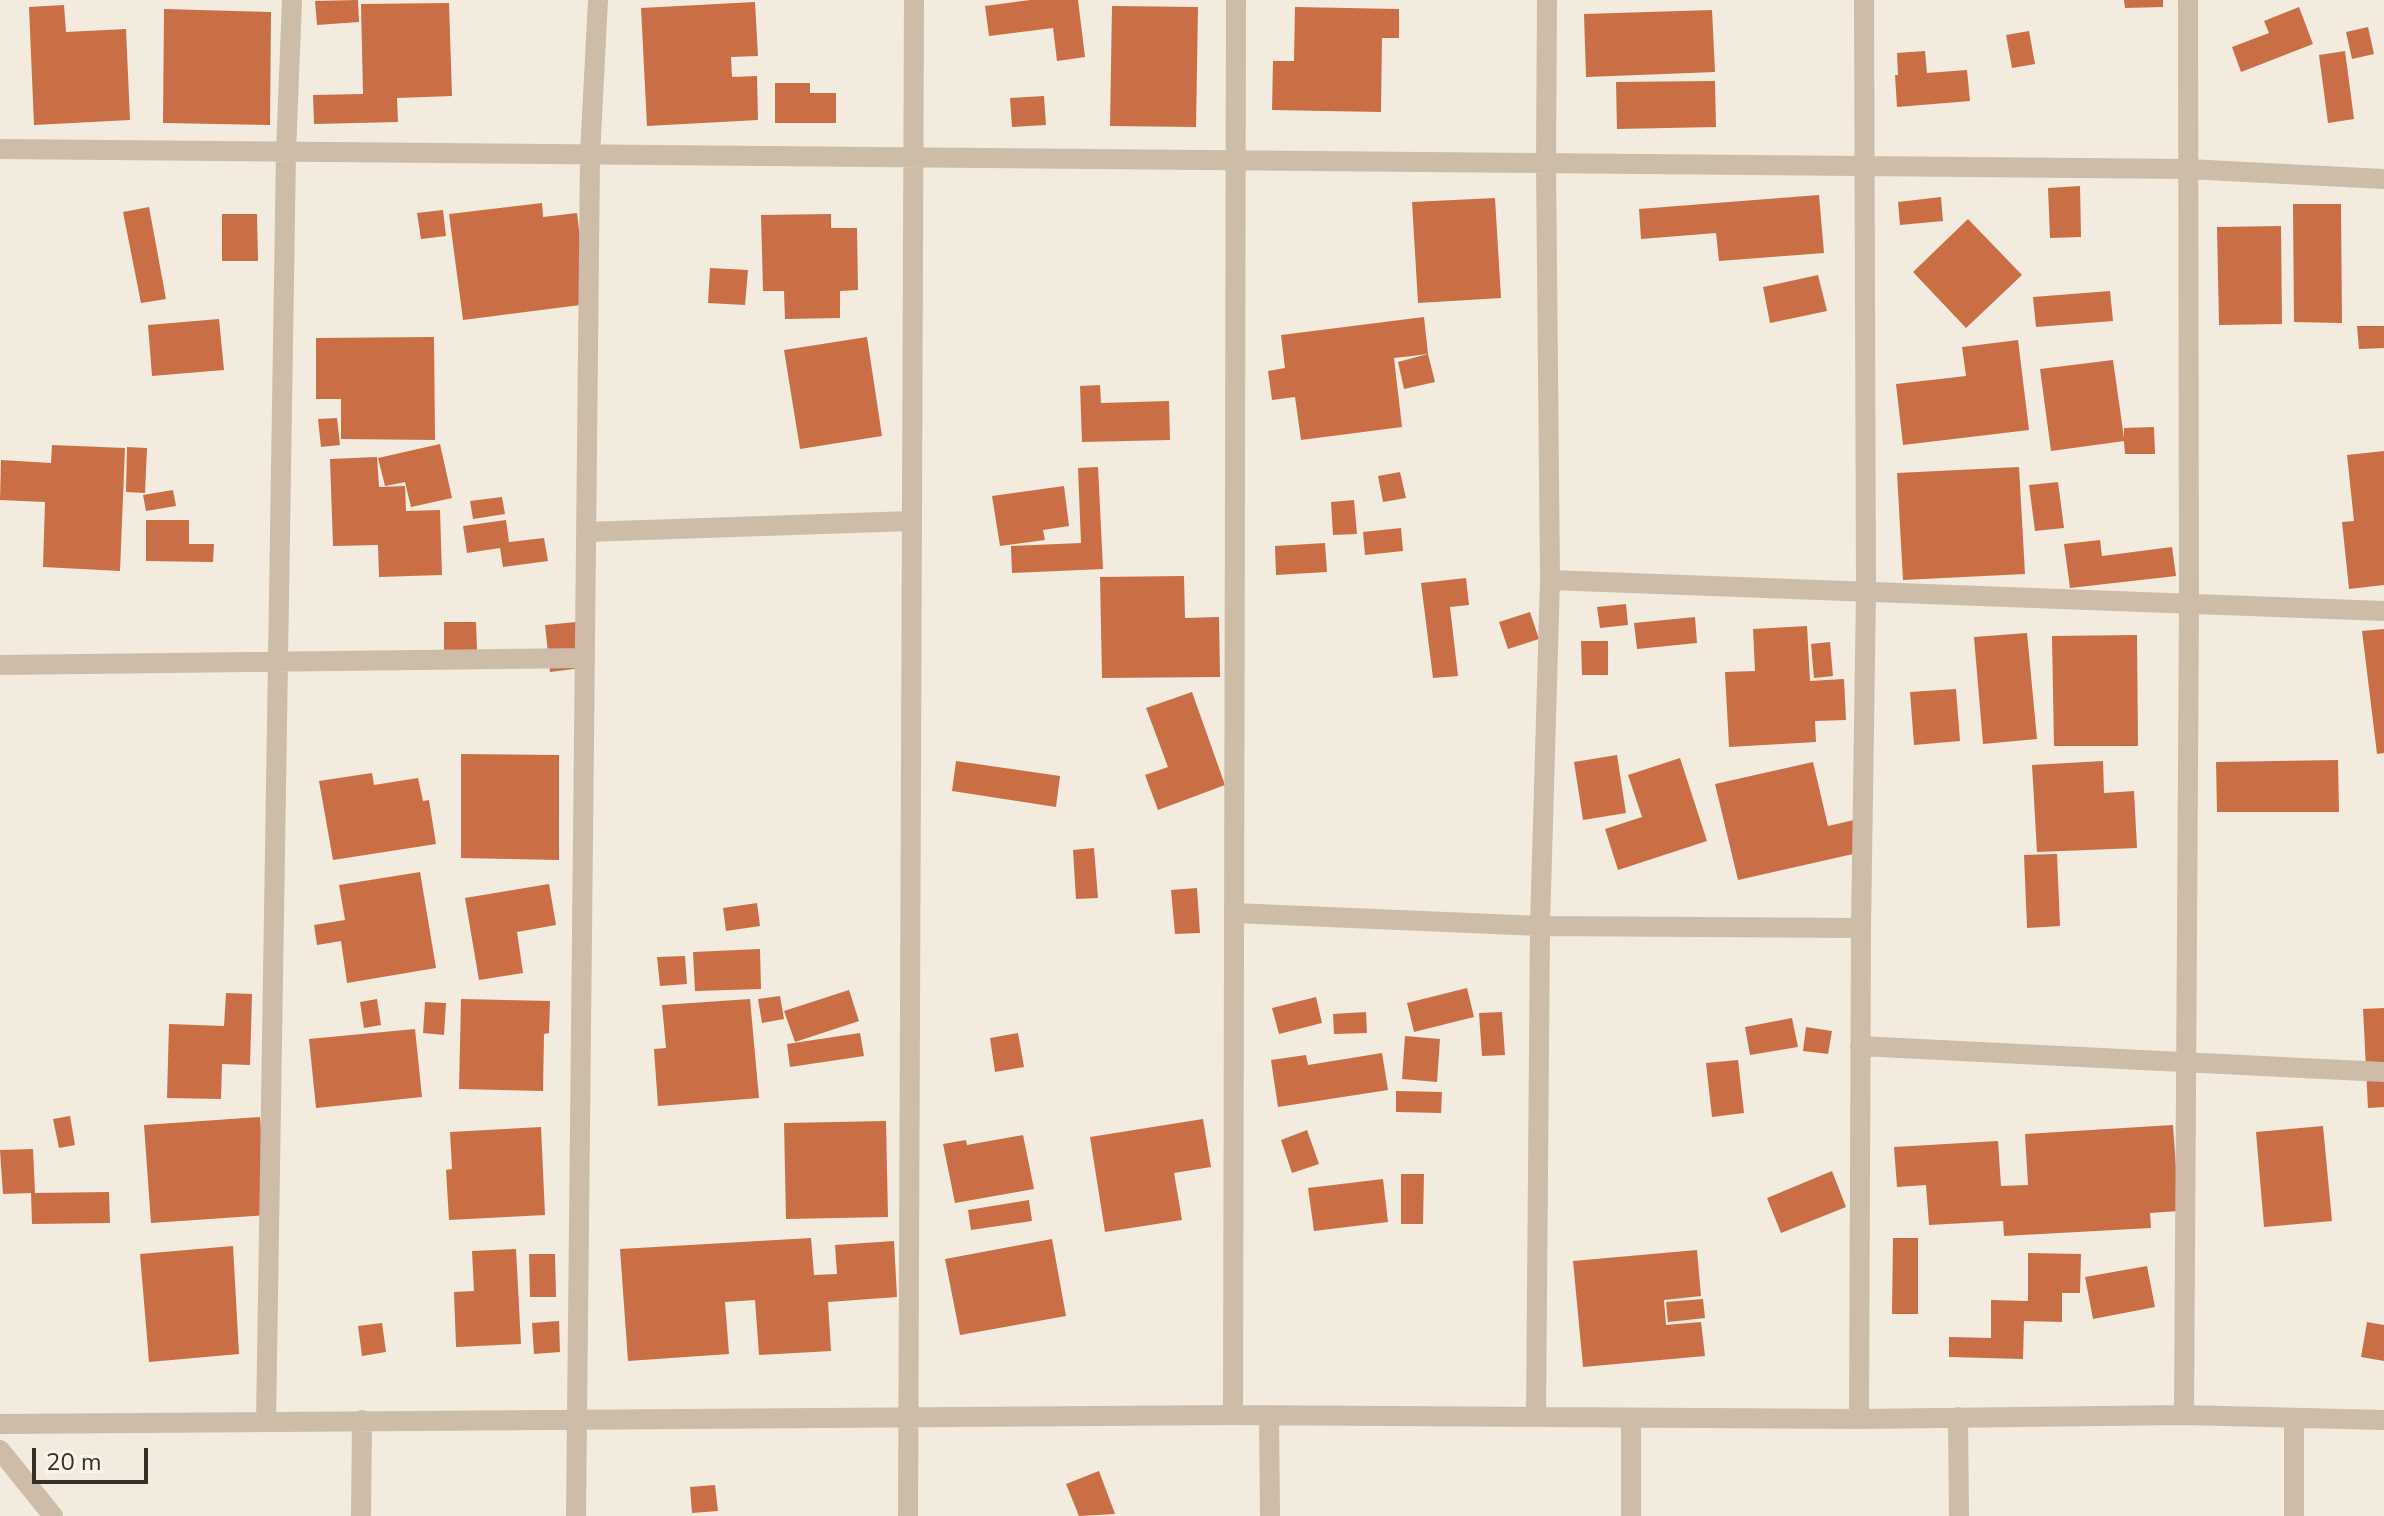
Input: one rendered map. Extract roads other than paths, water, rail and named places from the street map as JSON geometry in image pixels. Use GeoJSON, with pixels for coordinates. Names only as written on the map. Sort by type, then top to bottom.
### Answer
{"type":"FeatureCollection","features":[{"type":"Feature","properties":{"kind":"street"},"geometry":{"type":"LineString","coordinates":[[266,1421],[286,152],[292,0]]}},
{"type":"Feature","properties":{"kind":"street"},"geometry":{"type":"LineString","coordinates":[[576,1516],[590,155],[598,0]]}},
{"type":"Feature","properties":{"kind":"street"},"geometry":{"type":"LineString","coordinates":[[908,1516],[914,0]]}},
{"type":"Feature","properties":{"kind":"street"},"geometry":{"type":"LineString","coordinates":[[1233,1415],[1236,0]]}},
{"type":"Feature","properties":{"kind":"street"},"geometry":{"type":"LineString","coordinates":[[1536,1417],[1540,926],[1550,580],[1547,0]]}},
{"type":"Feature","properties":{"kind":"street"},"geometry":{"type":"LineString","coordinates":[[1859,1419],[1866,592],[1864,0]]}},
{"type":"Feature","properties":{"kind":"street"},"geometry":{"type":"LineString","coordinates":[[2184,1415],[2189,604],[2188,0]]}},
{"type":"Feature","properties":{"kind":"street"},"geometry":{"type":"LineString","coordinates":[[0,149],[2188,169],[2384,179]]}},
{"type":"Feature","properties":{"kind":"street"},"geometry":{"type":"LineString","coordinates":[[586,532],[911,521]]}},
{"type":"Feature","properties":{"kind":"street"},"geometry":{"type":"LineString","coordinates":[[1550,580],[2384,611]]}},
{"type":"Feature","properties":{"kind":"street"},"geometry":{"type":"LineString","coordinates":[[0,665],[585,658]]}},
{"type":"Feature","properties":{"kind":"street"},"geometry":{"type":"LineString","coordinates":[[1234,913],[1540,926],[1861,928]]}},
{"type":"Feature","properties":{"kind":"street"},"geometry":{"type":"LineString","coordinates":[[1860,1046],[2384,1072]]}},
{"type":"Feature","properties":{"kind":"street"},"geometry":{"type":"LineString","coordinates":[[0,1424],[1233,1415],[1859,1419],[2184,1415],[2384,1420]]}},
{"type":"Feature","properties":{"kind":"street"},"geometry":{"type":"LineString","coordinates":[[1269,1415],[1270,1516]]}},
{"type":"Feature","properties":{"kind":"street"},"geometry":{"type":"LineString","coordinates":[[1958,1417],[1959,1516]]}},
{"type":"Feature","properties":{"kind":"street"},"geometry":{"type":"LineString","coordinates":[[1631,1418],[1631,1516]]}},
{"type":"Feature","properties":{"kind":"street"},"geometry":{"type":"LineString","coordinates":[[2294,1419],[2294,1516]]}},
{"type":"Feature","properties":{"kind":"street"},"geometry":{"type":"LineString","coordinates":[[361,1516],[362,1420]]}},
{"type":"Feature","properties":{"kind":"street"},"geometry":{"type":"LineString","coordinates":[[0,1450],[53,1516]]}}]}
